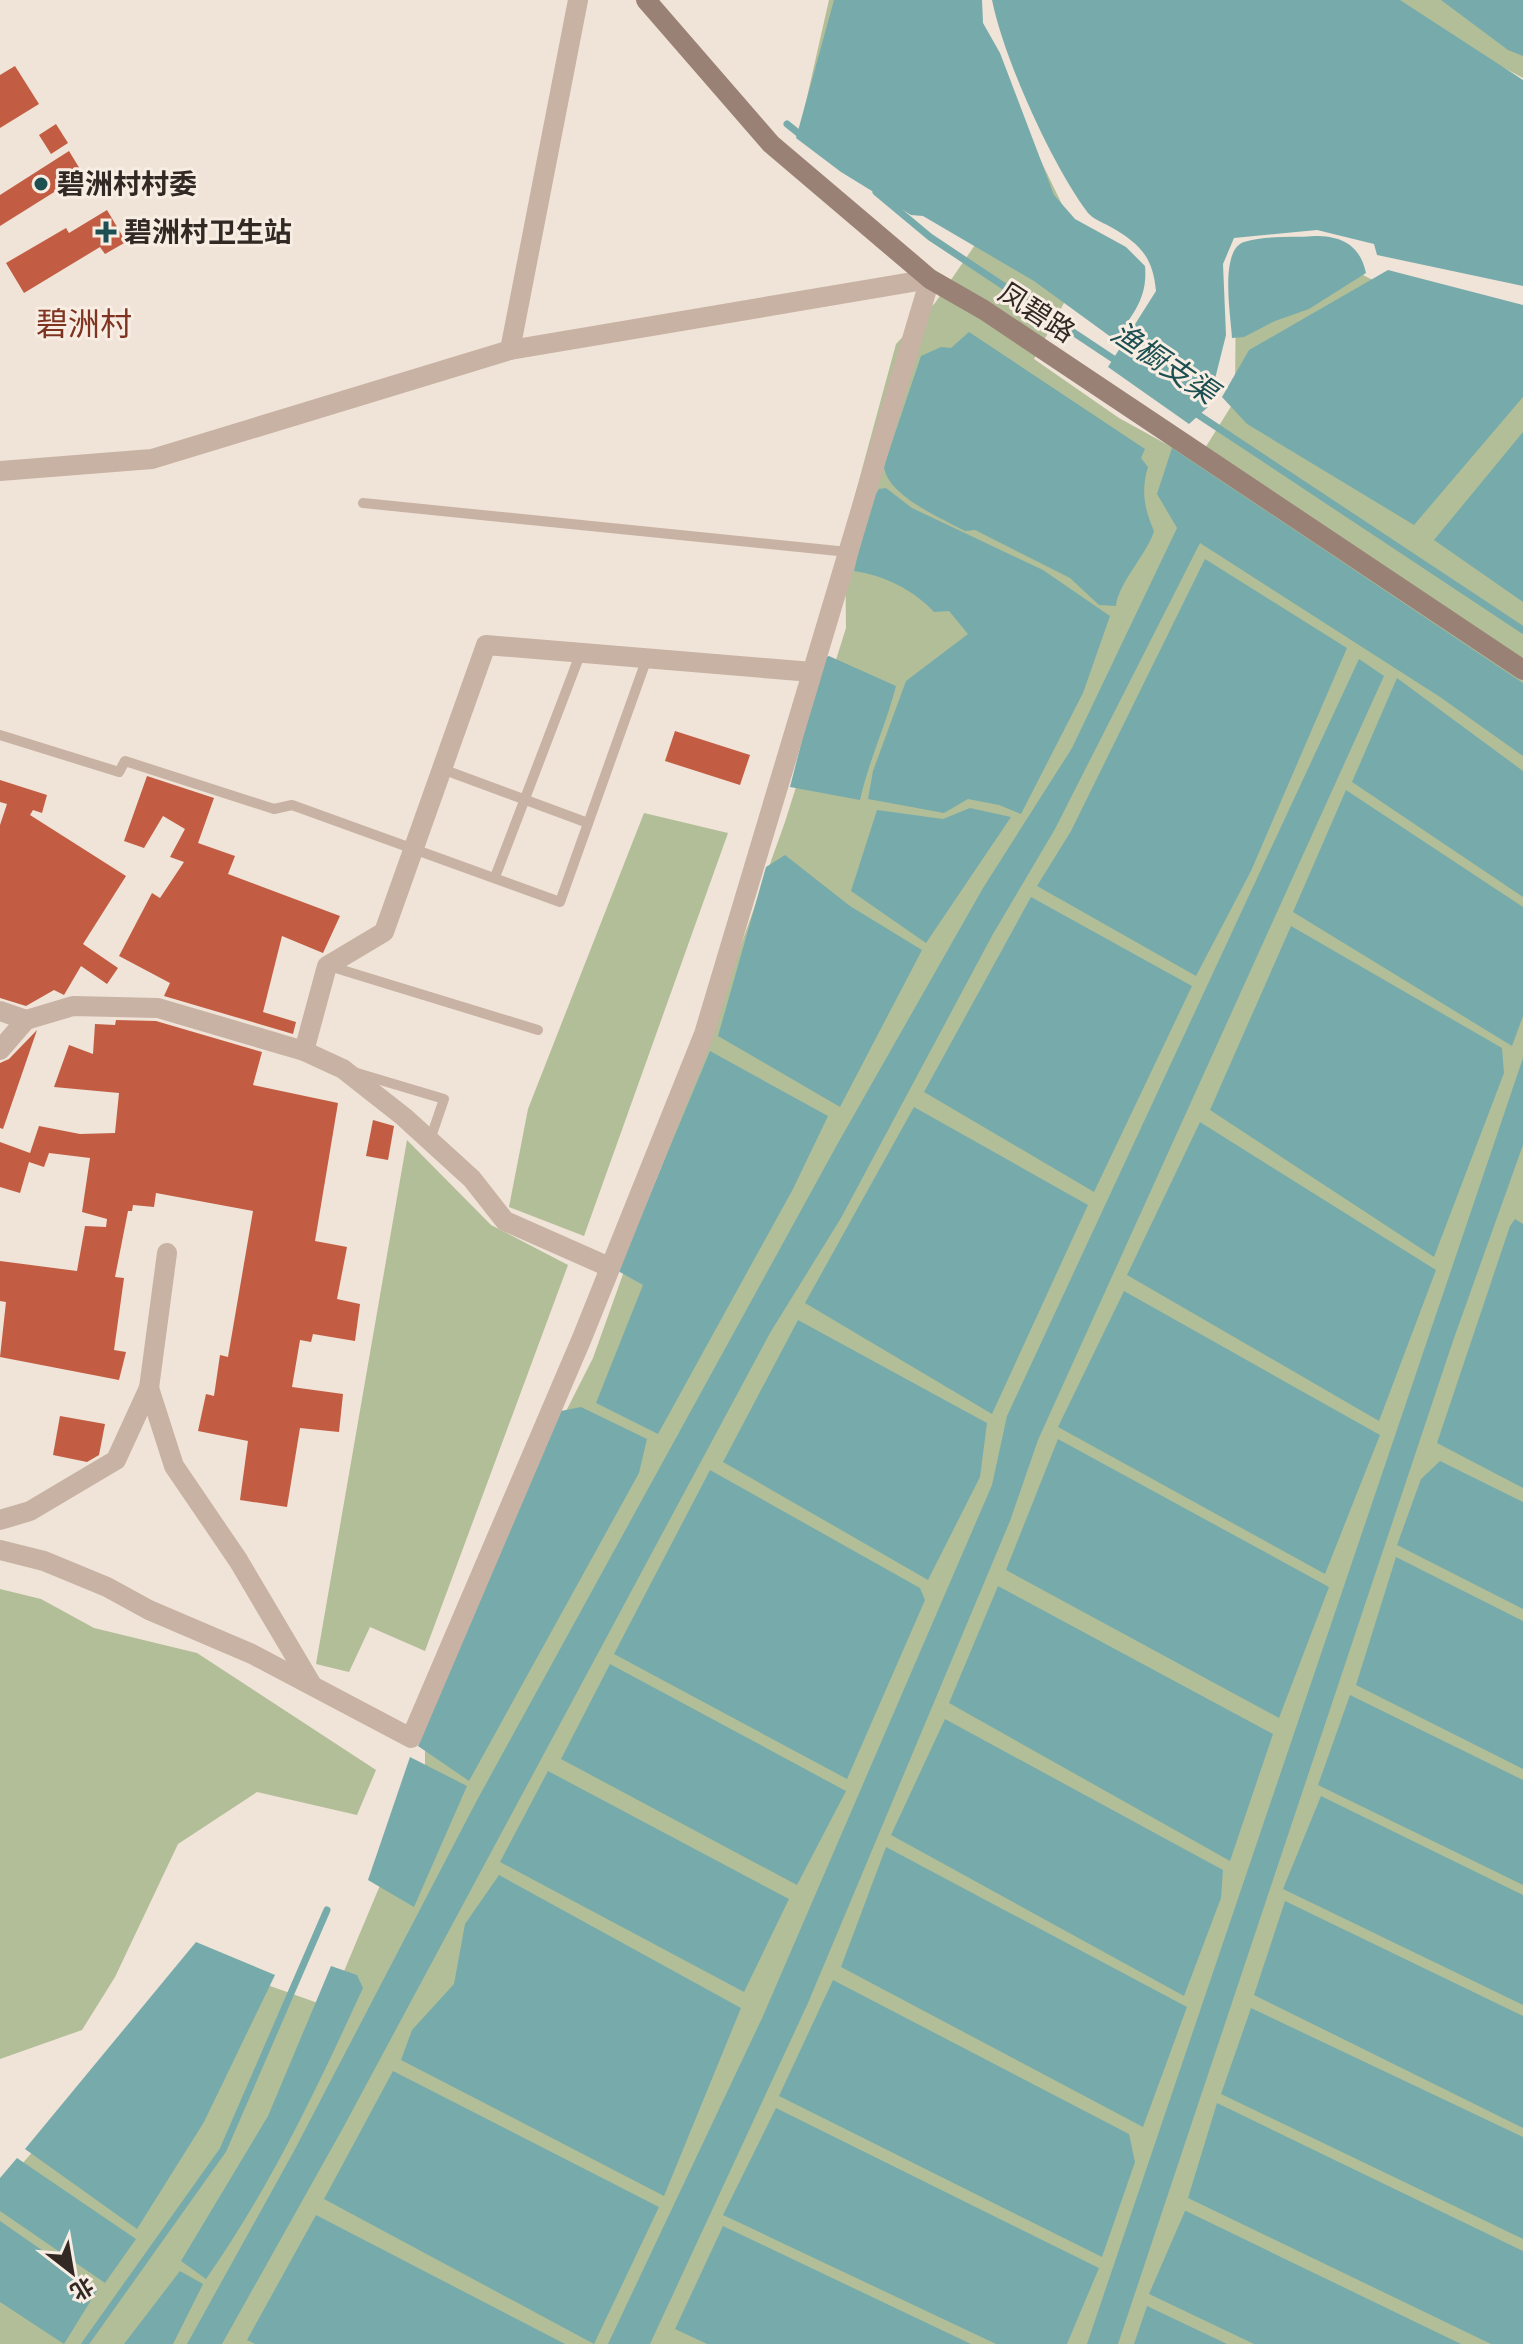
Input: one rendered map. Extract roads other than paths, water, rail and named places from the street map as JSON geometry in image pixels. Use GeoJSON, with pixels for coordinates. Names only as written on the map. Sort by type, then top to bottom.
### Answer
{"type":"FeatureCollection","features":[{"type":"Feature","properties":{"kind":"main road","name":"凤碧路"},"geometry":{"type":"LineString","coordinates":[[646,0],[771,144],[930,279],[984,310],[1523,670]]}},
{"type":"Feature","properties":{"kind":"street"},"geometry":{"type":"LineString","coordinates":[[510,350],[578,0]]}},
{"type":"Feature","properties":{"kind":"street"},"geometry":{"type":"LineString","coordinates":[[0,471],[152,459],[510,350],[930,279],[704,1034],[576,1352],[411,1738],[252,1654],[149,1610],[107,1587],[44,1561],[0,1550]]}},
{"type":"Feature","properties":{"kind":"street"},"geometry":{"type":"LineString","coordinates":[[304,1051],[327,966],[384,932],[486,645],[812,672]]}},
{"type":"Feature","properties":{"kind":"street"},"geometry":{"type":"LineString","coordinates":[[0,1050],[26,1020],[73,1006],[158,1008],[304,1051],[343,1069],[430,1140],[472,1179],[505,1221],[609,1267]]}},
{"type":"Feature","properties":{"kind":"street"},"geometry":{"type":"LineString","coordinates":[[0,1011],[26,1020]]}},
{"type":"Feature","properties":{"kind":"street"},"geometry":{"type":"LineString","coordinates":[[0,1520],[30,1511],[116,1460],[149,1388],[167,1253]]}},
{"type":"Feature","properties":{"kind":"street"},"geometry":{"type":"LineString","coordinates":[[149,1388],[174,1466],[238,1560],[314,1687]]}},
{"type":"Feature","properties":{"kind":"lane"},"geometry":{"type":"LineString","coordinates":[[0,464],[0,471]]}},
{"type":"Feature","properties":{"kind":"lane"},"geometry":{"type":"LineString","coordinates":[[363,503],[848,552]]}},
{"type":"Feature","properties":{"kind":"lane"},"geometry":{"type":"LineString","coordinates":[[495,877],[581,652]]}},
{"type":"Feature","properties":{"kind":"lane"},"geometry":{"type":"LineString","coordinates":[[0,735],[119,772],[125,761],[274,809],[292,805],[560,902],[647,658]]}},
{"type":"Feature","properties":{"kind":"lane"},"geometry":{"type":"LineString","coordinates":[[442,769],[588,823]]}},
{"type":"Feature","properties":{"kind":"lane"},"geometry":{"type":"LineString","coordinates":[[327,966],[538,1030]]}},
{"type":"Feature","properties":{"kind":"lane"},"geometry":{"type":"LineString","coordinates":[[343,1069],[444,1099],[430,1140]]}},
{"type":"Feature","properties":{"kind":"water"},"geometry":{"type":"Polygon","coordinates":[[[834,0],[982,0],[983,23],[1000,53],[1054,195],[1075,219],[1126,247],[1145,266],[1141,297],[1115,340],[1034,281],[923,216],[911,215],[841,172],[796,138],[834,0]]]}},
{"type":"Feature","properties":{"kind":"water"},"geometry":{"type":"Polygon","coordinates":[[[992,0],[1400,0],[1523,80],[1523,286],[1377,255],[1374,244],[1317,230],[1234,238],[1223,264],[1226,335],[1208,407],[1189,424],[1108,367],[1156,291],[1152,268],[1136,245],[1090,215],[1074,192],[1045,140],[1018,81],[992,0]]]}},
{"type":"Feature","properties":{"kind":"water"},"geometry":{"type":"Polygon","coordinates":[[[1441,0],[1523,0],[1523,56],[1508,50],[1441,0]]]}},
{"type":"Feature","properties":{"kind":"water"},"geometry":{"type":"Polygon","coordinates":[[[1261,238],[1334,238],[1348,244],[1359,255],[1366,273],[1309,309],[1275,321],[1244,337],[1232,338],[1228,285],[1231,257],[1236,248],[1244,242],[1261,238]]]}},
{"type":"Feature","properties":{"kind":"water"},"geometry":{"type":"Polygon","coordinates":[[[1388,270],[1523,305],[1523,397],[1414,525],[1247,424],[1222,397],[1249,350],[1388,270]]]}},
{"type":"Feature","properties":{"kind":"water"},"geometry":{"type":"Polygon","coordinates":[[[969,332],[1145,449],[1141,458],[1148,467],[1145,499],[1154,531],[1122,588],[1116,606],[1099,605],[1070,578],[975,530],[965,531],[929,512],[904,496],[887,477],[884,466],[921,356],[941,347],[951,348],[969,332]]]}},
{"type":"Feature","properties":{"kind":"water"},"geometry":{"type":"Polygon","coordinates":[[[1523,432],[1523,602],[1434,540],[1523,432]]]}},
{"type":"Feature","properties":{"kind":"water"},"geometry":{"type":"Polygon","coordinates":[[[1172,448],[1523,683],[1523,756],[1440,697],[1200,543],[1055,829],[993,934],[841,1218],[770,1333],[343,2128],[222,2344],[187,2344],[294,2151],[476,1802],[838,1143],[983,888],[1072,748],[1177,528],[1157,494],[1172,448]]]}},
{"type":"Feature","properties":{"kind":"water"},"geometry":{"type":"Polygon","coordinates":[[[886,488],[912,508],[1043,570],[1110,616],[1083,693],[1021,814],[999,805],[968,799],[944,813],[868,799],[873,771],[906,681],[968,634],[949,611],[934,612],[897,585],[854,571],[871,501],[879,489],[886,488]]]}},
{"type":"Feature","properties":{"kind":"water"},"geometry":{"type":"Polygon","coordinates":[[[1205,559],[1347,648],[1251,871],[1196,976],[1037,886],[1071,831],[1205,559]]]}},
{"type":"Feature","properties":{"kind":"water"},"geometry":{"type":"Polygon","coordinates":[[[829,656],[896,686],[860,800],[790,787],[823,658],[829,656]]]}},
{"type":"Feature","properties":{"kind":"water"},"geometry":{"type":"Polygon","coordinates":[[[1359,659],[1384,676],[1038,1440],[1010,1521],[808,2003],[650,2344],[608,2344],[763,2016],[992,1485],[1007,1416],[1359,659]]]}},
{"type":"Feature","properties":{"kind":"water"},"geometry":{"type":"Polygon","coordinates":[[[1397,678],[1523,771],[1523,897],[1352,782],[1397,678]]]}},
{"type":"Feature","properties":{"kind":"water"},"geometry":{"type":"Polygon","coordinates":[[[1346,790],[1523,907],[1523,1016],[1512,1046],[1293,912],[1346,790]]]}},
{"type":"Feature","properties":{"kind":"water"},"geometry":{"type":"Polygon","coordinates":[[[970,808],[1011,817],[926,943],[851,891],[877,810],[943,819],[970,808]]]}},
{"type":"Feature","properties":{"kind":"water"},"geometry":{"type":"Polygon","coordinates":[[[785,855],[850,906],[922,950],[840,1107],[718,1036],[766,867],[785,855]]]}},
{"type":"Feature","properties":{"kind":"water"},"geometry":{"type":"Polygon","coordinates":[[[1031,897],[1192,986],[1094,1192],[924,1092],[1031,897]]]}},
{"type":"Feature","properties":{"kind":"water"},"geometry":{"type":"Polygon","coordinates":[[[1291,926],[1502,1048],[1504,1073],[1434,1257],[1210,1110],[1291,926]]]}},
{"type":"Feature","properties":{"kind":"water"},"geometry":{"type":"Polygon","coordinates":[[[710,1051],[828,1116],[793,1189],[658,1434],[596,1403],[643,1285],[618,1271],[710,1051]]]}},
{"type":"Feature","properties":{"kind":"water"},"geometry":{"type":"Polygon","coordinates":[[[1523,1058],[1523,1145],[1453,1341],[1118,2344],[1087,2344],[1523,1058]]]}},
{"type":"Feature","properties":{"kind":"water"},"geometry":{"type":"Polygon","coordinates":[[[914,1107],[1088,1205],[992,1414],[805,1303],[914,1107]]]}},
{"type":"Feature","properties":{"kind":"water"},"geometry":{"type":"Polygon","coordinates":[[[1200,1122],[1436,1270],[1379,1421],[1127,1275],[1200,1122]]]}},
{"type":"Feature","properties":{"kind":"water"},"geometry":{"type":"Polygon","coordinates":[[[1515,1219],[1523,1224],[1523,1488],[1437,1443],[1510,1226],[1515,1219]]]}},
{"type":"Feature","properties":{"kind":"water"},"geometry":{"type":"Polygon","coordinates":[[[1124,1291],[1380,1435],[1325,1574],[1058,1427],[1124,1291]]]}},
{"type":"Feature","properties":{"kind":"water"},"geometry":{"type":"Polygon","coordinates":[[[798,1320],[987,1423],[980,1477],[928,1580],[723,1462],[798,1320]]]}},
{"type":"Feature","properties":{"kind":"water"},"geometry":{"type":"Polygon","coordinates":[[[581,1407],[647,1439],[639,1473],[469,1781],[418,1746],[561,1411],[581,1407]]]}},
{"type":"Feature","properties":{"kind":"water"},"geometry":{"type":"Polygon","coordinates":[[[1058,1439],[1329,1587],[1279,1718],[1006,1570],[1058,1439]]]}},
{"type":"Feature","properties":{"kind":"water"},"geometry":{"type":"Polygon","coordinates":[[[1440,1461],[1523,1502],[1523,1609],[1397,1545],[1421,1479],[1440,1461]]]}},
{"type":"Feature","properties":{"kind":"water"},"geometry":{"type":"Polygon","coordinates":[[[710,1470],[920,1588],[925,1600],[847,1779],[614,1654],[710,1470]]]}},
{"type":"Feature","properties":{"kind":"water"},"geometry":{"type":"Polygon","coordinates":[[[1396,1557],[1523,1621],[1523,1769],[1356,1685],[1396,1557]]]}},
{"type":"Feature","properties":{"kind":"water"},"geometry":{"type":"Polygon","coordinates":[[[998,1586],[1273,1734],[1230,1861],[949,1703],[998,1586]]]}},
{"type":"Feature","properties":{"kind":"water"},"geometry":{"type":"Polygon","coordinates":[[[610,1664],[846,1791],[797,1885],[561,1759],[610,1664]]]}},
{"type":"Feature","properties":{"kind":"water"},"geometry":{"type":"Polygon","coordinates":[[[1350,1695],[1523,1780],[1523,1885],[1318,1785],[1350,1695]]]}},
{"type":"Feature","properties":{"kind":"water"},"geometry":{"type":"Polygon","coordinates":[[[945,1719],[1223,1870],[1221,1898],[1184,1996],[891,1835],[945,1719]]]}},
{"type":"Feature","properties":{"kind":"water"},"geometry":{"type":"Polygon","coordinates":[[[410,1757],[467,1786],[414,1907],[368,1880],[410,1757]]]}},
{"type":"Feature","properties":{"kind":"water"},"geometry":{"type":"Polygon","coordinates":[[[548,1771],[789,1899],[744,1992],[500,1862],[548,1771]]]}},
{"type":"Feature","properties":{"kind":"water"},"geometry":{"type":"Polygon","coordinates":[[[1321,1796],[1523,1895],[1523,2005],[1283,1889],[1321,1796]]]}},
{"type":"Feature","properties":{"kind":"water"},"geometry":{"type":"Polygon","coordinates":[[[886,1847],[1187,2007],[1143,2127],[841,1967],[886,1847]]]}},
{"type":"Feature","properties":{"kind":"water"},"geometry":{"type":"Polygon","coordinates":[[[499,1875],[741,2008],[664,2196],[401,2060],[412,2030],[454,1984],[465,1924],[499,1875]]]}},
{"type":"Feature","properties":{"kind":"water"},"geometry":{"type":"Polygon","coordinates":[[[1285,1901],[1523,2016],[1523,2128],[1254,1995],[1285,1901]]]}},
{"type":"Feature","properties":{"kind":"water"},"geometry":{"type":"Polygon","coordinates":[[[196,1942],[275,1975],[204,2122],[137,2229],[25,2149],[196,1942]]]}},
{"type":"Feature","properties":{"kind":"water"},"geometry":{"type":"Polygon","coordinates":[[[331,1966],[357,1975],[363,1988],[272,2173],[206,2279],[181,2261],[268,2116],[331,1966]]]}},
{"type":"Feature","properties":{"kind":"water"},"geometry":{"type":"Polygon","coordinates":[[[833,1980],[1129,2134],[1135,2162],[1102,2257],[779,2096],[833,1980]]]}},
{"type":"Feature","properties":{"kind":"water"},"geometry":{"type":"Polygon","coordinates":[[[1251,2008],[1523,2137],[1523,2239],[1221,2094],[1251,2008]]]}},
{"type":"Feature","properties":{"kind":"water"},"geometry":{"type":"Polygon","coordinates":[[[393,2071],[659,2207],[594,2344],[324,2199],[393,2071]]]}},
{"type":"Feature","properties":{"kind":"water"},"geometry":{"type":"Polygon","coordinates":[[[1217,2103],[1523,2251],[1523,2344],[1491,2344],[1188,2198],[1217,2103]]]}},
{"type":"Feature","properties":{"kind":"water"},"geometry":{"type":"Polygon","coordinates":[[[776,2108],[1099,2268],[1067,2344],[996,2344],[723,2215],[776,2108]]]}},
{"type":"Feature","properties":{"kind":"water"},"geometry":{"type":"Polygon","coordinates":[[[17,2158],[136,2239],[105,2283],[0,2211],[0,2178],[17,2158]]]}},
{"type":"Feature","properties":{"kind":"water"},"geometry":{"type":"Polygon","coordinates":[[[1185,2211],[1461,2344],[1254,2344],[1149,2294],[1185,2211]]]}},
{"type":"Feature","properties":{"kind":"water"},"geometry":{"type":"Polygon","coordinates":[[[316,2215],[565,2344],[255,2344],[247,2340],[316,2215]]]}},
{"type":"Feature","properties":{"kind":"water"},"geometry":{"type":"Polygon","coordinates":[[[0,2221],[98,2289],[64,2344],[0,2302],[0,2221]]]}},
{"type":"Feature","properties":{"kind":"water"},"geometry":{"type":"Polygon","coordinates":[[[723,2226],[971,2344],[707,2344],[675,2329],[723,2226]]]}},
{"type":"Feature","properties":{"kind":"water"},"geometry":{"type":"Polygon","coordinates":[[[180,2271],[203,2284],[173,2344],[124,2344],[180,2271]]]}},
{"type":"Feature","properties":{"kind":"water"},"geometry":{"type":"Polygon","coordinates":[[[1147,2306],[1227,2344],[1134,2344],[1147,2306]]]}},
{"type":"Feature","properties":{"kind":"waterway","name":"渔橱支渠"},"geometry":{"type":"LineString","coordinates":[[787,124],[802,136]]}},
{"type":"Feature","properties":{"kind":"waterway","name":"渔橱支渠"},"geometry":{"type":"LineString","coordinates":[[876,192],[930,237],[1121,364]]}},
{"type":"Feature","properties":{"kind":"waterway","name":"渔橱支渠"},"geometry":{"type":"LineString","coordinates":[[1191,410],[1523,630]]}},
{"type":"Feature","properties":{"kind":"waterway"},"geometry":{"type":"LineString","coordinates":[[85,2344],[223,2150],[327,1910]]}},
{"type":"Feature","properties":{"kind":"place","name":"碧洲村村委"},"geometry":{"type":"Point","coordinates":[41,184]}},
{"type":"Feature","properties":{"kind":"place","name":"碧洲村卫生站"},"geometry":{"type":"Point","coordinates":[106,232]}},
{"type":"Feature","properties":{"kind":"district","name":"碧洲村"},"geometry":{"type":"Point","coordinates":[84,324]}}]}
